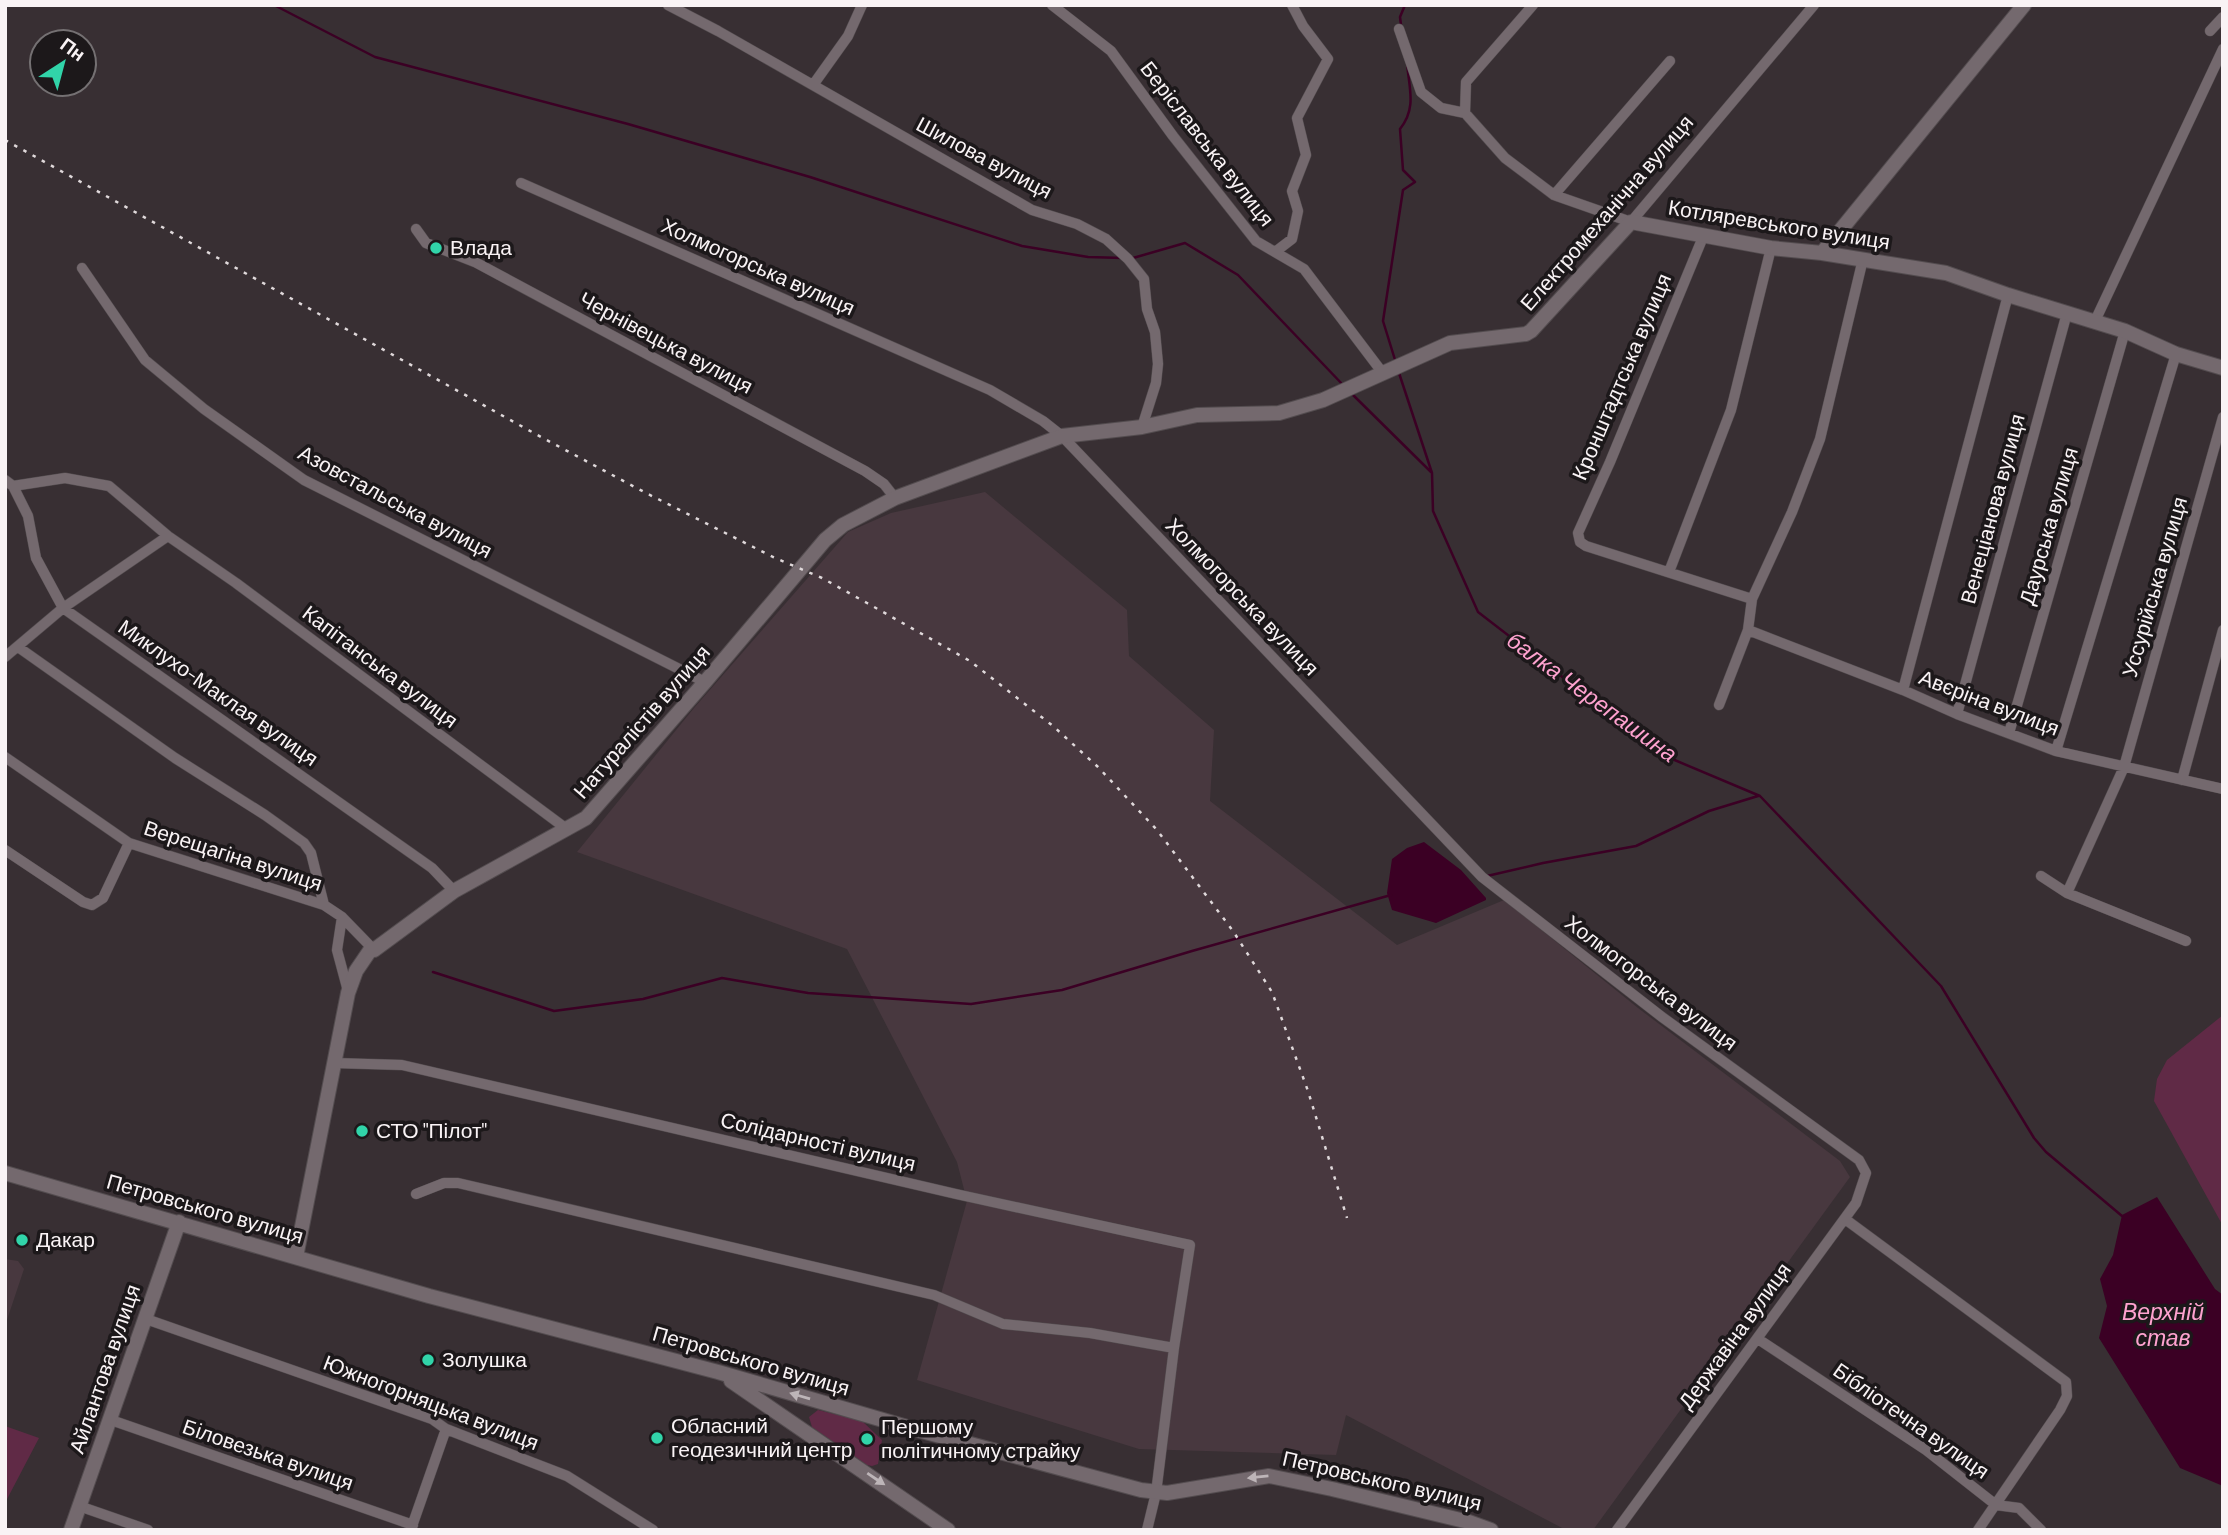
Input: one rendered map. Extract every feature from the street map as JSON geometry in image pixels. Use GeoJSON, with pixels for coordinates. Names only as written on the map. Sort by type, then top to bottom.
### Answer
{"type":"FeatureCollection","features":[{"type":"Feature","properties":{"kind":"street","name":"Шилова вулиця"},"geometry":{"type":"LineString","coordinates":[[667,5],[718,31],[1032,210],[1077,224],[1106,239],[1128,259],[1144,279],[1147,309],[1155,332],[1156,383],[1142,427]]}},
{"type":"Feature","properties":{"kind":"street"},"geometry":{"type":"LineString","coordinates":[[813,85],[848,36],[862,5]]}},
{"type":"Feature","properties":{"kind":"street","name":"Беріславська вулиця"},"geometry":{"type":"LineString","coordinates":[[1052,5],[1111,51],[1173,136],[1256,241],[1304,269],[1382,372]]}},
{"type":"Feature","properties":{"kind":"street"},"geometry":{"type":"LineString","coordinates":[[1275,252],[1292,239],[1298,211],[1292,191],[1306,155],[1297,118],[1328,59],[1303,26],[1292,5]]}},
{"type":"Feature","properties":{"kind":"street"},"geometry":{"type":"LineString","coordinates":[[1465,113],[1466,82],[1533,5]]}},
{"type":"Feature","properties":{"kind":"street","name":"Електромеханічна вулиця"},"geometry":{"type":"LineString","coordinates":[[1142,427],[1197,415],[1279,413],[1323,400],[1450,343],[1531,331],[1630,222],[1814,5]]}},
{"type":"Feature","properties":{"kind":"street"},"geometry":{"type":"LineString","coordinates":[[1822,253],[2024,5]]}},
{"type":"Feature","properties":{"kind":"street"},"geometry":{"type":"LineString","coordinates":[[2210,31],[2223,17]]}},
{"type":"Feature","properties":{"kind":"street","name":"Котляревського вулиця"},"geometry":{"type":"LineString","coordinates":[[1399,29],[1421,92],[1441,108],[1465,113],[1505,158],[1554,195],[1630,222],[1703,237],[1945,273],[2125,331],[2176,354],[2223,368]]}},
{"type":"Feature","properties":{"kind":"street"},"geometry":{"type":"LineString","coordinates":[[2095,321],[2223,49]]}},
{"type":"Feature","properties":{"kind":"street"},"geometry":{"type":"LineString","coordinates":[[1554,195],[1670,61]]}},
{"type":"Feature","properties":{"kind":"street","name":"Холмогорська вулиця"},"geometry":{"type":"LineString","coordinates":[[521,183],[990,390],[1043,421],[1062,436],[1482,877],[1662,1017],[1859,1160]]}},
{"type":"Feature","properties":{"kind":"street","name":"Чернівецька вулиця"},"geometry":{"type":"LineString","coordinates":[[416,229],[426,243],[475,261],[864,471],[884,484],[895,498]]}},
{"type":"Feature","properties":{"kind":"street","name":"Кронштадтська вулиця"},"geometry":{"type":"LineString","coordinates":[[1669,572],[1586,546],[1580,542],[1578,533],[1703,237]]}},
{"type":"Feature","properties":{"kind":"street"},"geometry":{"type":"LineString","coordinates":[[1752,599],[1669,572],[1731,410],[1771,248]]}},
{"type":"Feature","properties":{"kind":"street"},"geometry":{"type":"LineString","coordinates":[[1719,705],[1748,630],[1752,599],[1792,512],[1820,439],[1863,259]]}},
{"type":"Feature","properties":{"kind":"street","name":"Азовстальська вулиця"},"geometry":{"type":"LineString","coordinates":[[82,268],[145,360],[204,409],[304,480],[705,682]]}},
{"type":"Feature","properties":{"kind":"street","name":"Венеціанова вулиця"},"geometry":{"type":"LineString","coordinates":[[1903,690],[2008,295]]}},
{"type":"Feature","properties":{"kind":"street","name":"Венеціанова вулиця"},"geometry":{"type":"LineString","coordinates":[[1957,714],[2067,313]]}},
{"type":"Feature","properties":{"kind":"street","name":"Даурська вулиця"},"geometry":{"type":"LineString","coordinates":[[2009,733],[2125,331]]}},
{"type":"Feature","properties":{"kind":"street"},"geometry":{"type":"LineString","coordinates":[[2056,751],[2176,354]]}},
{"type":"Feature","properties":{"kind":"street","name":"Уссурійська вулиця"},"geometry":{"type":"LineString","coordinates":[[2067,893],[2124,767],[2223,417]]}},
{"type":"Feature","properties":{"kind":"street","name":"Натуралістів вулиця"},"geometry":{"type":"LineString","coordinates":[[296,1257],[348,993],[356,971],[371,949],[374,950],[454,891],[586,818],[825,540],[843,525],[895,498],[1062,436],[1142,427]]}},
{"type":"Feature","properties":{"kind":"street","name":"Капітанська вулиця"},"geometry":{"type":"LineString","coordinates":[[9,483],[65,478],[109,486],[168,536],[236,583],[568,830]]}},
{"type":"Feature","properties":{"kind":"street","name":"Миклухо-Маклая вулиця"},"geometry":{"type":"LineString","coordinates":[[9,483],[29,516],[37,558],[64,608],[432,868],[454,891]]}},
{"type":"Feature","properties":{"kind":"street"},"geometry":{"type":"LineString","coordinates":[[5,657],[64,608],[168,536]]}},
{"type":"Feature","properties":{"kind":"street","name":"Авєріна вулиця"},"geometry":{"type":"LineString","coordinates":[[1748,630],[2056,751],[2223,789]]}},
{"type":"Feature","properties":{"kind":"street"},"geometry":{"type":"LineString","coordinates":[[2182,780],[2223,630]]}},
{"type":"Feature","properties":{"kind":"street"},"geometry":{"type":"LineString","coordinates":[[18,647],[175,758],[304,843],[311,853],[324,905]]}},
{"type":"Feature","properties":{"kind":"street","name":"Верещагіна вулиця"},"geometry":{"type":"LineString","coordinates":[[5,757],[129,843],[324,905],[342,916],[374,950]]}},
{"type":"Feature","properties":{"kind":"street"},"geometry":{"type":"LineString","coordinates":[[5,850],[83,902],[92,905],[103,898],[129,843]]}},
{"type":"Feature","properties":{"kind":"street"},"geometry":{"type":"LineString","coordinates":[[2042,876],[2067,893],[2186,940]]}},
{"type":"Feature","properties":{"kind":"street"},"geometry":{"type":"LineString","coordinates":[[342,916],[337,950],[348,993]]}},
{"type":"Feature","properties":{"kind":"street","name":"Солідарності вулиця"},"geometry":{"type":"LineString","coordinates":[[334,1063],[402,1065],[956,1194],[1190,1245],[1156,1493],[1147,1530]]}},
{"type":"Feature","properties":{"kind":"street","name":"Державіна вулиця"},"geometry":{"type":"LineString","coordinates":[[1617,1530],[1856,1203],[1866,1173],[1859,1160]]}},
{"type":"Feature","properties":{"kind":"street","name":"Петровського вулиця"},"geometry":{"type":"LineString","coordinates":[[5,1173],[441,1299],[1156,1493],[1269,1476],[1395,1504],[1491,1530]]}},
{"type":"Feature","properties":{"kind":"street"},"geometry":{"type":"LineString","coordinates":[[416,1194],[444,1183],[458,1183],[934,1295],[1003,1324],[1090,1333],[1174,1348]]}},
{"type":"Feature","properties":{"kind":"street"},"geometry":{"type":"LineString","coordinates":[[1845,1219],[2066,1382],[2067,1396],[2060,1410],[1978,1530]]}},
{"type":"Feature","properties":{"kind":"street","name":"Айлантова вулиця"},"geometry":{"type":"LineString","coordinates":[[71,1530],[179,1222]]}},
{"type":"Feature","properties":{"kind":"street","name":"Южногорняцька вулиця"},"geometry":{"type":"LineString","coordinates":[[146,1319],[432,1419],[446,1429],[566,1476],[653,1530]]}},
{"type":"Feature","properties":{"kind":"street","name":"Бібліотечна вулиця"},"geometry":{"type":"LineString","coordinates":[[1758,1339],[1926,1450],[1996,1505],[2019,1508],[2041,1530]]}},
{"type":"Feature","properties":{"kind":"street"},"geometry":{"type":"LineString","coordinates":[[718,1372],[947,1530]]}},
{"type":"Feature","properties":{"kind":"street","name":"Біловезька вулиця"},"geometry":{"type":"LineString","coordinates":[[111,1420],[412,1527]]}},
{"type":"Feature","properties":{"kind":"street"},"geometry":{"type":"LineString","coordinates":[[412,1527],[446,1429]]}},
{"type":"Feature","properties":{"kind":"street"},"geometry":{"type":"LineString","coordinates":[[79,1506],[148,1530]]}},
{"type":"Feature","properties":{"kind":"shaded area"},"geometry":{"type":"Polygon","coordinates":[[[985,492],[1127,610],[1129,656],[1214,730],[1210,801],[1397,945],[1504,900],[1638,1008],[1840,1161],[1850,1177],[1593,1530],[1566,1530],[1346,1415],[1336,1455],[1139,1449],[917,1380],[967,1201],[957,1162],[847,949],[577,852],[694,708],[848,532],[891,513],[985,492]]]}},
{"type":"Feature","properties":{"kind":"shaded area"},"geometry":{"type":"Polygon","coordinates":[[[2223,1015],[2223,1226],[2154,1101],[2157,1079],[2167,1060],[2223,1015]]]}},
{"type":"Feature","properties":{"kind":"shaded area"},"geometry":{"type":"Polygon","coordinates":[[[5,1259],[18,1261],[24,1269],[5,1326],[5,1259]]]}},
{"type":"Feature","properties":{"kind":"shaded area"},"geometry":{"type":"Polygon","coordinates":[[[818,1410],[862,1421],[882,1440],[878,1464],[867,1465],[812,1427],[809,1417],[818,1410]]]}},
{"type":"Feature","properties":{"kind":"shaded area"},"geometry":{"type":"Polygon","coordinates":[[[5,1426],[39,1438],[5,1503],[5,1426]]]}},
{"type":"Feature","properties":{"kind":"water"},"geometry":{"type":"Polygon","coordinates":[[[1424,842],[1461,870],[1486,900],[1436,923],[1392,910],[1387,893],[1392,859],[1407,848],[1424,842]]]}},
{"type":"Feature","properties":{"kind":"water","name":"Верхній став"},"geometry":{"type":"Polygon","coordinates":[[[2157,1197],[2215,1289],[2223,1295],[2223,1486],[2180,1468],[2099,1338],[2107,1306],[2100,1279],[2113,1255],[2122,1215],[2157,1197]]]}},
{"type":"Feature","properties":{"kind":"waterway"},"geometry":{"type":"LineString","coordinates":[[274,5],[375,57],[628,124],[810,177],[1022,246],[1088,257],[1123,258]]}},
{"type":"Feature","properties":{"kind":"waterway","name":"балка Черепашина"},"geometry":{"type":"LineString","coordinates":[[1401,25],[1400,17],[1405,5]]}},
{"type":"Feature","properties":{"kind":"waterway","name":"балка Черепашина"},"geometry":{"type":"LineString","coordinates":[[1396,363],[1383,321],[1403,190],[1415,182],[1403,170],[1400,129],[1409,113],[1410,105],[1407,63]]}},
{"type":"Feature","properties":{"kind":"waterway"},"geometry":{"type":"LineString","coordinates":[[1133,258],[1185,243],[1238,275],[1344,386]]}},
{"type":"Feature","properties":{"kind":"waterway","name":"балка Черепашина"},"geometry":{"type":"LineString","coordinates":[[1399,373],[1432,473],[1433,511],[1478,612],[1665,756],[1760,796],[1941,986],[2034,1138],[2046,1152],[2122,1216]]}},
{"type":"Feature","properties":{"kind":"waterway"},"geometry":{"type":"LineString","coordinates":[[1351,393],[1431,472]]}},
{"type":"Feature","properties":{"kind":"waterway"},"geometry":{"type":"LineString","coordinates":[[1487,876],[1636,846],[1709,811],[1758,796]]}},
{"type":"Feature","properties":{"kind":"waterway"},"geometry":{"type":"LineString","coordinates":[[433,972],[554,1011],[643,999],[722,978],[808,993],[971,1004],[1062,990],[1391,895]]}},
{"type":"Feature","properties":{"kind":"railway"},"geometry":{"type":"LineString","coordinates":[[5,140],[541,437],[646,493],[773,557],[822,578],[867,603],[970,661],[1053,726],[1098,767],[1157,830],[1233,931],[1272,992],[1308,1091],[1347,1218]]}},
{"type":"Feature","properties":{"kind":"place","name":"Влада"},"geometry":{"type":"Point","coordinates":[436,248]}},
{"type":"Feature","properties":{"kind":"place","name":"СТО \"Пілот\""},"geometry":{"type":"Point","coordinates":[362,1131]}},
{"type":"Feature","properties":{"kind":"place","name":"Дакар"},"geometry":{"type":"Point","coordinates":[22,1240]}},
{"type":"Feature","properties":{"kind":"place","name":"Золушка"},"geometry":{"type":"Point","coordinates":[428,1360]}},
{"type":"Feature","properties":{"kind":"place","name":"Обласний геодезичний центр"},"geometry":{"type":"Point","coordinates":[657,1438]}},
{"type":"Feature","properties":{"kind":"place","name":"Першому політичному страйку"},"geometry":{"type":"Point","coordinates":[867,1439]}}]}
